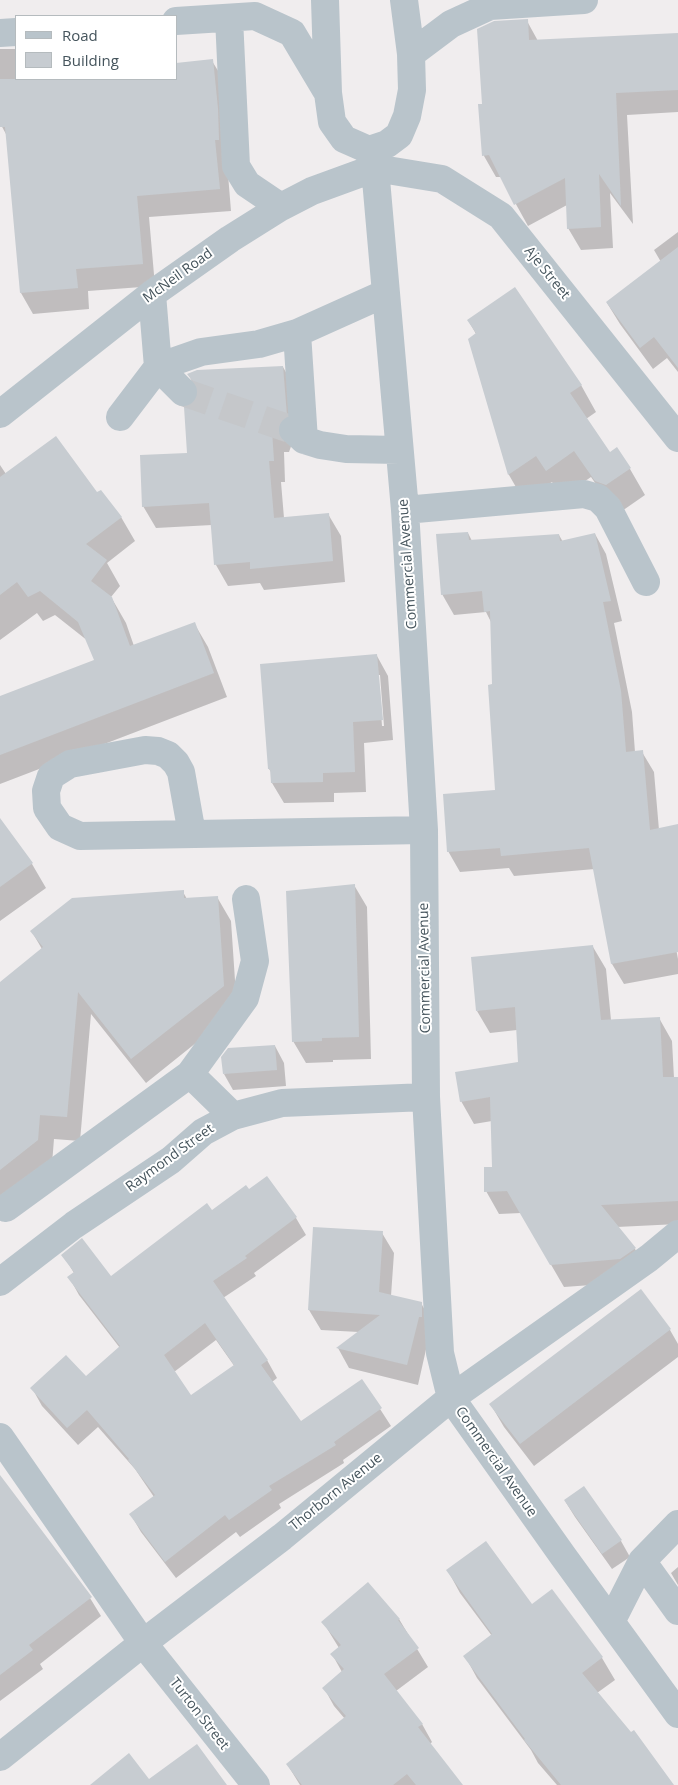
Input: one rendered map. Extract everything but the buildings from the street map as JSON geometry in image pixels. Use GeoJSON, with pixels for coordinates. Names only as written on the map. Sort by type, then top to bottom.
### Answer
{"type":"FeatureCollection","features":[{"type":"Feature","properties":{"kind":"street"},"geometry":{"type":"LineString","coordinates":[[325,0],[328,92],[332,122],[344,139],[372,159]]}},
{"type":"Feature","properties":{"kind":"street","name":"McNeil Road"},"geometry":{"type":"LineString","coordinates":[[0,414],[152,294],[230,239],[281,207],[372,159],[399,135],[407,116],[412,90],[411,54],[404,0]]}},
{"type":"Feature","properties":{"kind":"street"},"geometry":{"type":"LineString","coordinates":[[411,54],[452,24],[490,6],[584,0]]}},
{"type":"Feature","properties":{"kind":"street"},"geometry":{"type":"LineString","coordinates":[[178,21],[255,16],[292,33],[328,92]]}},
{"type":"Feature","properties":{"kind":"street"},"geometry":{"type":"LineString","coordinates":[[229,18],[236,166],[246,184],[281,207]]}},
{"type":"Feature","properties":{"kind":"street"},"geometry":{"type":"LineString","coordinates":[[0,33],[15,32]]}},
{"type":"Feature","properties":{"kind":"street","name":"Commercial Avenue"},"geometry":{"type":"LineString","coordinates":[[372,159],[405,510],[424,830],[426,1098],[440,1353],[451,1398],[678,1714]]}},
{"type":"Feature","properties":{"kind":"street","name":"Aje Street"},"geometry":{"type":"LineString","coordinates":[[372,159],[442,179],[501,216],[678,438]]}},
{"type":"Feature","properties":{"kind":"street"},"geometry":{"type":"LineString","coordinates":[[120,417],[158,367],[201,352],[259,344],[297,333],[386,292]]}},
{"type":"Feature","properties":{"kind":"street"},"geometry":{"type":"LineString","coordinates":[[152,294],[158,367],[183,392]]}},
{"type":"Feature","properties":{"kind":"street"},"geometry":{"type":"LineString","coordinates":[[297,333],[298,435],[320,445],[346,449],[399,450]]}},
{"type":"Feature","properties":{"kind":"street"},"geometry":{"type":"LineString","coordinates":[[405,510],[584,494],[598,498],[608,508],[646,582]]}},
{"type":"Feature","properties":{"kind":"street"},"geometry":{"type":"LineString","coordinates":[[192,834],[181,772],[168,755],[158,751],[145,750],[70,764],[52,776],[46,791],[47,808],[60,827],[80,836],[424,830]]}},
{"type":"Feature","properties":{"kind":"street"},"geometry":{"type":"LineString","coordinates":[[6,1208],[190,1074],[245,998],[254,961],[246,898]]}},
{"type":"Feature","properties":{"kind":"street"},"geometry":{"type":"LineString","coordinates":[[190,1074],[233,1116]]}},
{"type":"Feature","properties":{"kind":"street","name":"Raymond Street"},"geometry":{"type":"LineString","coordinates":[[0,1282],[74,1225],[171,1160],[203,1132],[233,1116],[282,1103],[426,1098]]}},
{"type":"Feature","properties":{"kind":"street","name":"Thorborn Avenue"},"geometry":{"type":"LineString","coordinates":[[0,1757],[143,1643],[282,1537],[451,1398],[649,1258],[678,1234]]}},
{"type":"Feature","properties":{"kind":"street","name":"Turton Street"},"geometry":{"type":"LineString","coordinates":[[0,1437],[143,1643],[256,1785]]}},
{"type":"Feature","properties":{"kind":"street"},"geometry":{"type":"LineString","coordinates":[[611,1622],[642,1562],[678,1524]]}},
{"type":"Feature","properties":{"kind":"street"},"geometry":{"type":"LineString","coordinates":[[642,1562],[678,1611]]}},
{"type":"Feature","properties":{"kind":"tunnel"},"geometry":{"type":"LineString","coordinates":[[183,392],[293,430]]}}]}
